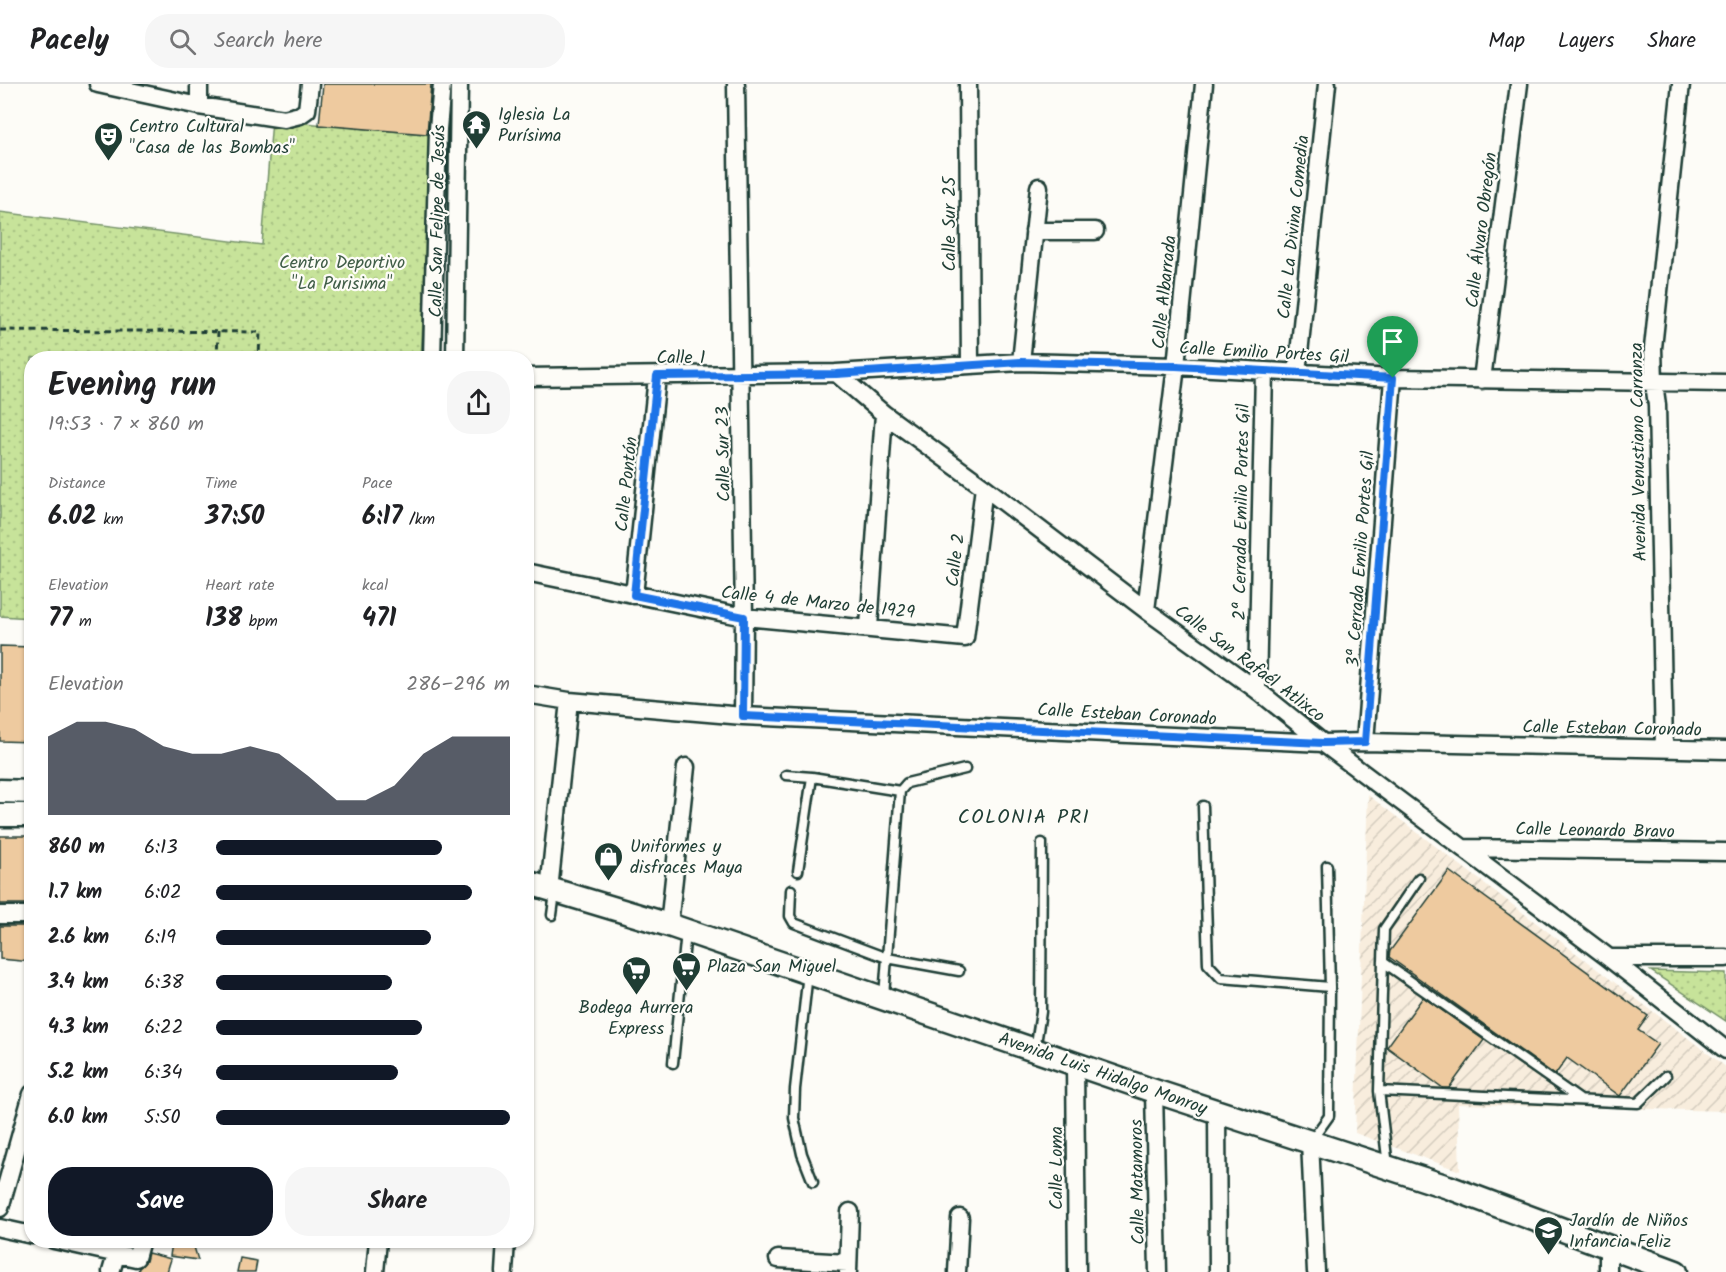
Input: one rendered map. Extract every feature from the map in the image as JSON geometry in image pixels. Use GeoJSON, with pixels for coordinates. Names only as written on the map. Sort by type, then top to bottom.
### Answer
{"type":"FeatureCollection","features":[{"type":"Feature","properties":{"kind":"street"},"geometry":{"type":"LineString","coordinates":[[98,84],[245,116],[284,119],[300,116],[307,110],[310,84]]}},
{"type":"Feature","properties":{"kind":"street"},"geometry":{"type":"LineString","coordinates":[[199,84],[199,106]]}},
{"type":"Feature","properties":{"kind":"street","name":"Calle San Felipe de Jesús"},"geometry":{"type":"LineString","coordinates":[[432,351],[438,129],[442,84]]}},
{"type":"Feature","properties":{"kind":"street","name":"Calle San Felipe de Jesús"},"geometry":{"type":"LineString","coordinates":[[455,351],[459,84]]}},
{"type":"Feature","properties":{"kind":"street","name":"Calle Sur 23"},"geometry":{"type":"LineString","coordinates":[[736,84],[744,617],[743,716]]}},
{"type":"Feature","properties":{"kind":"street","name":"Calle Sur 25"},"geometry":{"type":"LineString","coordinates":[[968,84],[970,364]]}},
{"type":"Feature","properties":{"kind":"street","name":"Calle Albarrada"},"geometry":{"type":"LineString","coordinates":[[1146,610],[1176,366],[1204,84]]}},
{"type":"Feature","properties":{"kind":"street","name":"Calle La Divina Comedia"},"geometry":{"type":"LineString","coordinates":[[1297,373],[1327,84]]}},
{"type":"Feature","properties":{"kind":"street","name":"Calle Álvaro Obregón"},"geometry":{"type":"LineString","coordinates":[[1482,380],[1519,84]]}},
{"type":"Feature","properties":{"kind":"street","name":"Avenida Venustiano Carranza"},"geometry":{"type":"LineString","coordinates":[[1664,749],[1657,405],[1653,348],[1681,84]]}},
{"type":"Feature","properties":{"kind":"street"},"geometry":{"type":"LineString","coordinates":[[1021,362],[1039,187]]}},
{"type":"Feature","properties":{"kind":"street"},"geometry":{"type":"LineString","coordinates":[[1034,231],[1095,231]]}},
{"type":"Feature","properties":{"kind":"street","name":"Calle Emilio Portes Gil"},"geometry":{"type":"LineString","coordinates":[[836,374],[1021,362],[1176,366],[1393,378],[1726,383]]}},
{"type":"Feature","properties":{"kind":"street","name":"2ª Cerrada Emilio Portes Gil"},"geometry":{"type":"LineString","coordinates":[[1257,690],[1264,371]]}},
{"type":"Feature","properties":{"kind":"street","name":"Calle 1"},"geometry":{"type":"LineString","coordinates":[[534,377],[836,374]]}},
{"type":"Feature","properties":{"kind":"street","name":"Calle San Rafaél Atlixco"},"geometry":{"type":"LineString","coordinates":[[836,374],[884,414],[1257,690],[1323,743],[1609,958],[1726,1050]]}},
{"type":"Feature","properties":{"kind":"street","name":"Calle Pontón"},"geometry":{"type":"LineString","coordinates":[[634,595],[657,376]]}},
{"type":"Feature","properties":{"kind":"street","name":"3ª Cerrada Emilio Portes Gil"},"geometry":{"type":"LineString","coordinates":[[1365,742],[1393,378]]}},
{"type":"Feature","properties":{"kind":"street"},"geometry":{"type":"LineString","coordinates":[[869,627],[884,414]]}},
{"type":"Feature","properties":{"kind":"street","name":"Calle 2"},"geometry":{"type":"LineString","coordinates":[[965,638],[984,486]]}},
{"type":"Feature","properties":{"kind":"street","name":"Calle 4 de Marzo de 1929"},"geometry":{"type":"LineString","coordinates":[[534,574],[744,617],[869,627],[965,638]]}},
{"type":"Feature","properties":{"kind":"street","name":"Calle Esteban Coronado"},"geometry":{"type":"LineString","coordinates":[[534,695],[569,701],[743,716],[1323,743],[1726,750]]}},
{"type":"Feature","properties":{"kind":"street"},"geometry":{"type":"LineString","coordinates":[[552,891],[569,701]]}},
{"type":"Feature","properties":{"kind":"street"},"geometry":{"type":"LineString","coordinates":[[678,928],[687,767]]}},
{"type":"Feature","properties":{"kind":"street"},"geometry":{"type":"LineString","coordinates":[[0,791],[24,792]]}},
{"type":"Feature","properties":{"kind":"street"},"geometry":{"type":"LineString","coordinates":[[0,815],[24,815]]}},
{"type":"Feature","properties":{"kind":"street","name":"Calle Leonardo Bravo"},"geometry":{"type":"LineString","coordinates":[[1463,848],[1726,852]]}},
{"type":"Feature","properties":{"kind":"street","name":"Avenida Luis Hidalgo Monroy"},"geometry":{"type":"LineString","coordinates":[[534,885],[678,928],[1154,1091],[1448,1187],[1676,1272]]}},
{"type":"Feature","properties":{"kind":"street"},"geometry":{"type":"LineString","coordinates":[[0,915],[24,915]]}},
{"type":"Feature","properties":{"kind":"street"},"geometry":{"type":"LineString","coordinates":[[1609,958],[1726,958]]}},
{"type":"Feature","properties":{"kind":"street","name":"Calle Loma"},"geometry":{"type":"LineString","coordinates":[[1075,1064],[1077,1272]]}},
{"type":"Feature","properties":{"kind":"street","name":"Calle Matamoros"},"geometry":{"type":"LineString","coordinates":[[1154,1091],[1158,1272]]}},
{"type":"Feature","properties":{"kind":"street"},"geometry":{"type":"LineString","coordinates":[[1217,1112],[1218,1272]]}},
{"type":"Feature","properties":{"kind":"street"},"geometry":{"type":"LineString","coordinates":[[0,1208],[24,1122]]}},
{"type":"Feature","properties":{"kind":"street"},"geometry":{"type":"LineString","coordinates":[[1310,1142],[1316,1272]]}},
{"type":"Feature","properties":{"kind":"street"},"geometry":{"type":"LineString","coordinates":[[778,1259],[848,1267],[850,1212]]}},
{"type":"Feature","properties":{"kind":"street"},"geometry":{"type":"LineString","coordinates":[[957,1272],[960,1218]]}},
{"type":"Feature","properties":{"kind":"street"},"geometry":{"type":"LineString","coordinates":[[0,1228],[24,1233]]}},
{"type":"Feature","properties":{"kind":"street"},"geometry":{"type":"LineString","coordinates":[[1608,1246],[1608,1272]]}},
{"type":"Feature","properties":{"kind":"street"},"geometry":{"type":"LineString","coordinates":[[87,1248],[136,1258],[139,1248]]}},
{"type":"Feature","properties":{"kind":"street"},"geometry":{"type":"LineString","coordinates":[[375,1272],[377,1248]]}},
{"type":"Feature","properties":{"kind":"street"},"geometry":{"type":"LineString","coordinates":[[504,1272],[506,1248]]}},
{"type":"Feature","properties":{"kind":"street"},"geometry":{"type":"LineString","coordinates":[[111,1272],[116,1255]]}},
{"type":"Feature","properties":{"kind":"lane"},"geometry":{"type":"LineString","coordinates":[[884,999],[900,791],[908,783],[965,769]]}},
{"type":"Feature","properties":{"kind":"lane"},"geometry":{"type":"LineString","coordinates":[[786,775],[900,791]]}},
{"type":"Feature","properties":{"kind":"lane"},"geometry":{"type":"LineString","coordinates":[[798,871],[812,777]]}},
{"type":"Feature","properties":{"kind":"lane"},"geometry":{"type":"LineString","coordinates":[[1203,806],[1208,964],[1221,978],[1330,987]]}},
{"type":"Feature","properties":{"kind":"lane"},"geometry":{"type":"LineString","coordinates":[[1035,1050],[1041,1012],[1042,843]]}},
{"type":"Feature","properties":{"kind":"lane"},"geometry":{"type":"LineString","coordinates":[[1310,1142],[1329,1116],[1328,866]]}},
{"type":"Feature","properties":{"kind":"lane"},"geometry":{"type":"LineString","coordinates":[[1388,1167],[1379,1091],[1384,929],[1419,878]]}},
{"type":"Feature","properties":{"kind":"lane"},"geometry":{"type":"LineString","coordinates":[[791,890],[790,916],[794,923],[887,958],[959,971]]}},
{"type":"Feature","properties":{"kind":"lane"},"geometry":{"type":"LineString","coordinates":[[552,891],[552,915]]}},
{"type":"Feature","properties":{"kind":"lane"},"geometry":{"type":"LineString","coordinates":[[673,1063],[678,928]]}},
{"type":"Feature","properties":{"kind":"lane"},"geometry":{"type":"LineString","coordinates":[[1383,962],[1580,1100]]}},
{"type":"Feature","properties":{"kind":"lane"},"geometry":{"type":"LineString","coordinates":[[808,973],[794,1118],[802,1154],[813,1182]]}},
{"type":"Feature","properties":{"kind":"lane"},"geometry":{"type":"LineString","coordinates":[[1379,1091],[1638,1103],[1666,1076]]}},
{"type":"Feature","properties":{"kind":"path"},"geometry":{"type":"LineString","coordinates":[[0,330],[260,332],[259,351]]}},
{"type":"Feature","properties":{"kind":"path"},"geometry":{"type":"LineString","coordinates":[[217,351],[218,332]]}},
{"type":"Feature","properties":{"kind":"shaded area"},"geometry":{"type":"Polygon","coordinates":[[[1368,795],[1726,1067],[1726,1111],[1458,1104],[1460,1171],[1355,1133],[1368,795]]]}},
{"type":"Feature","properties":{"kind":"green space","name":"Centro Deportivo \"La Purisima\""},"geometry":{"type":"Polygon","coordinates":[[[272,120],[433,135],[421,351],[24,351],[24,618],[0,616],[0,212],[262,245],[272,120]]]}},
{"type":"Feature","properties":{"kind":"green space"},"geometry":{"type":"Polygon","coordinates":[[[1651,971],[1726,973],[1726,1021],[1651,971]]]}},
{"type":"Feature","properties":{"kind":"building"},"geometry":{"type":"Polygon","coordinates":[[[323,84],[431,84],[427,134],[319,125],[323,84]]]}},
{"type":"Feature","properties":{"kind":"building"},"geometry":{"type":"Polygon","coordinates":[[[0,646],[24,647],[24,742],[0,741],[0,646]]]}},
{"type":"Feature","properties":{"kind":"building"},"geometry":{"type":"Polygon","coordinates":[[[0,836],[24,836],[24,904],[0,904],[0,836]]]}},
{"type":"Feature","properties":{"kind":"building"},"geometry":{"type":"Polygon","coordinates":[[[1449,871],[1648,1016],[1638,1030],[1658,1044],[1620,1096],[1567,1058],[1555,1075],[1389,957],[1390,951],[1449,871]]]}},
{"type":"Feature","properties":{"kind":"building"},"geometry":{"type":"Polygon","coordinates":[[[0,926],[24,926],[24,961],[0,959],[0,926]]]}},
{"type":"Feature","properties":{"kind":"building"},"geometry":{"type":"Polygon","coordinates":[[[1423,997],[1484,1040],[1449,1088],[1443,1088],[1387,1047],[1423,997]]]}},
{"type":"Feature","properties":{"kind":"building"},"geometry":{"type":"Polygon","coordinates":[[[171,1248],[194,1248],[198,1260],[170,1256],[171,1248]]]}},
{"type":"Feature","properties":{"kind":"building"},"geometry":{"type":"Polygon","coordinates":[[[148,1253],[171,1259],[167,1272],[138,1272],[146,1261],[148,1253]]]}},
{"type":"Feature","properties":{"kind":"building"},"geometry":{"type":"Polygon","coordinates":[[[240,1258],[257,1261],[255,1272],[237,1272],[240,1258]]]}},
{"type":"Feature","properties":{"kind":"place","name":"Iglesia La Purísima"},"geometry":{"type":"Point","coordinates":[477,150]}},
{"type":"Feature","properties":{"kind":"place","name":"Centro Cultural \"Casa de las Bombas\""},"geometry":{"type":"Point","coordinates":[108,162]}},
{"type":"Feature","properties":{"kind":"place","name":"Uniformes y disfraces Maya"},"geometry":{"type":"Point","coordinates":[609,882]}},
{"type":"Feature","properties":{"kind":"place","name":"Plaza San Miguel"},"geometry":{"type":"Point","coordinates":[686,992]}},
{"type":"Feature","properties":{"kind":"place","name":"Bodega Aurrera Express"},"geometry":{"type":"Point","coordinates":[636,996]}},
{"type":"Feature","properties":{"kind":"place","name":"Jardín de Niños Infancia Feliz"},"geometry":{"type":"Point","coordinates":[1548,1256]}},
{"type":"Feature","properties":{"kind":"district","name":"COLONIA PRI"},"geometry":{"type":"Point","coordinates":[1024,816]}},
{"type":"Feature","properties":{"kind":"route"},"geometry":{"type":"LineString","coordinates":[[1021,362],[1176,366],[1393,378],[1365,742],[1323,743],[743,716],[744,617],[634,595],[657,376],[836,374],[1021,362]]}}]}
